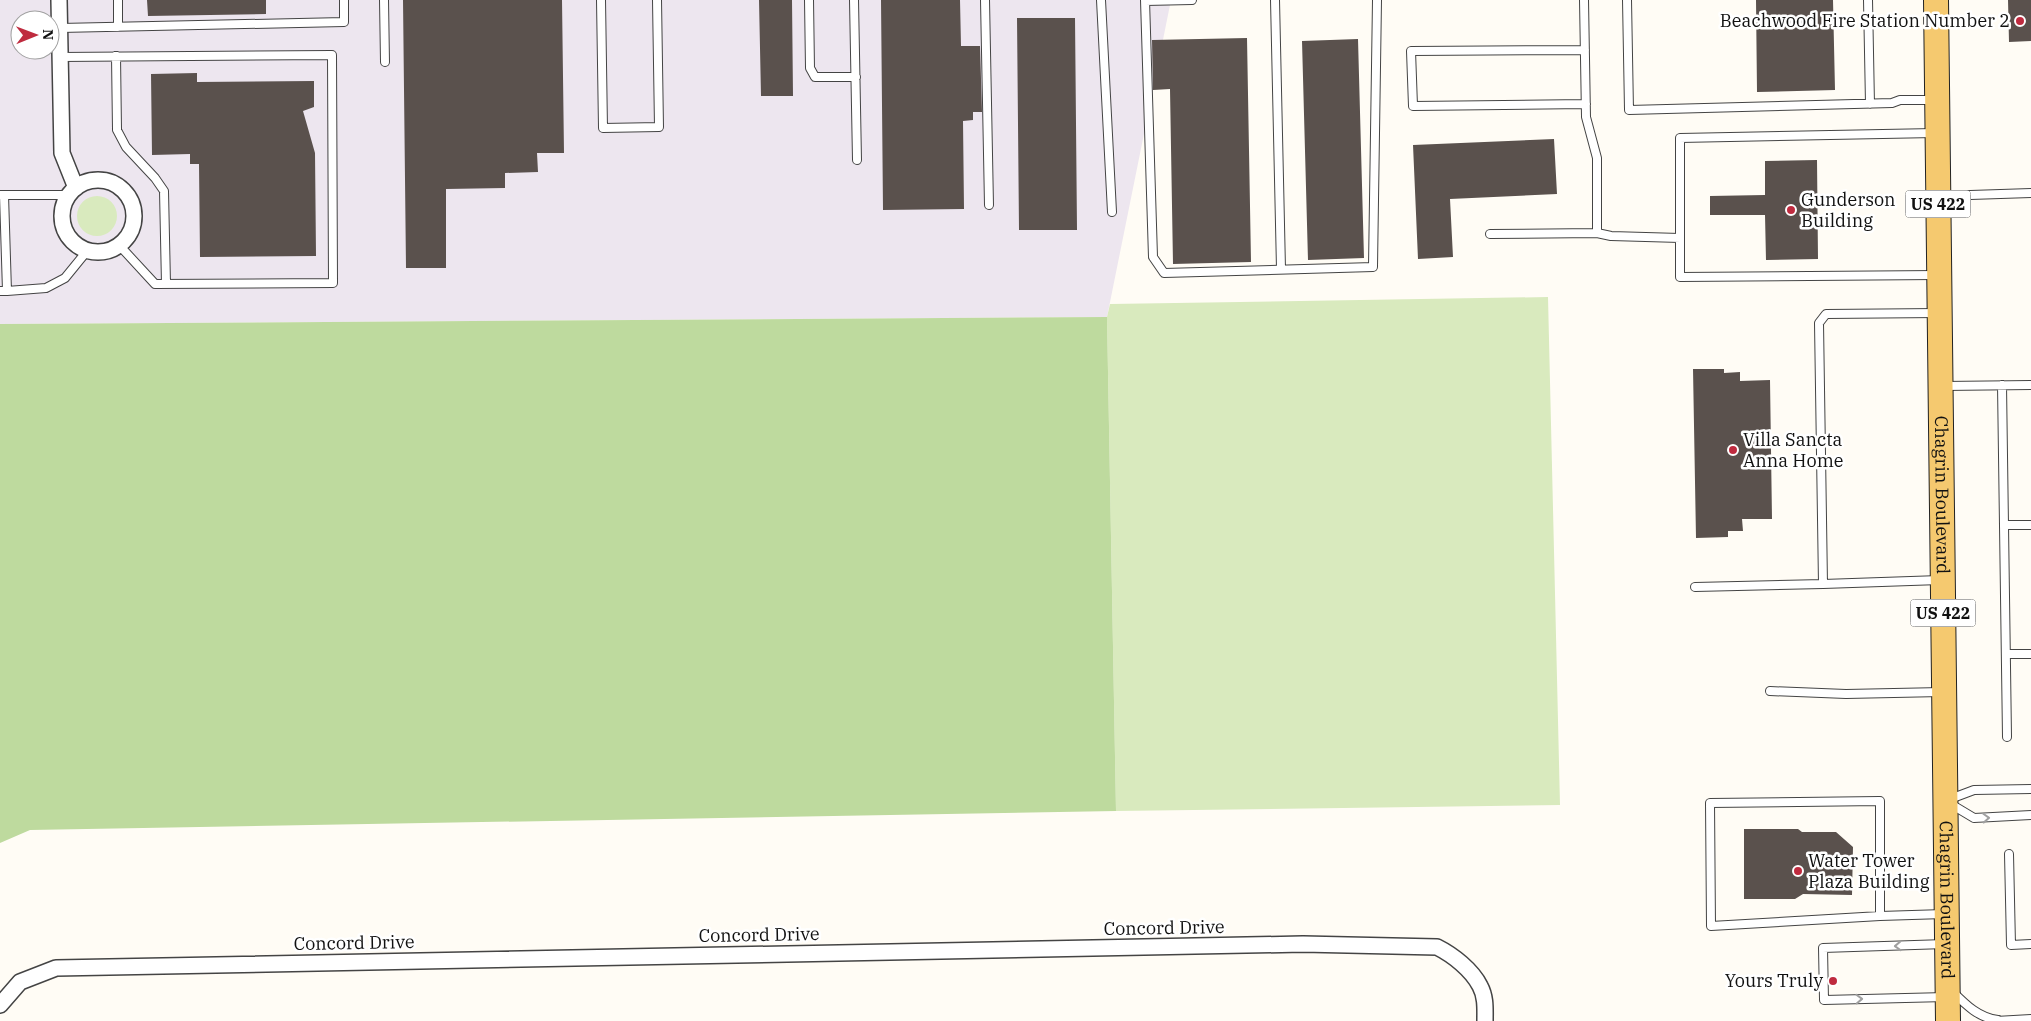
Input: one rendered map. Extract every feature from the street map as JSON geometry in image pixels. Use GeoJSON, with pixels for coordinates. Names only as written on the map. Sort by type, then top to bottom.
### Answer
{"type":"FeatureCollection","features":[{"type":"Feature","properties":{"kind":"main road","name":"Chagrin Boulevard"},"geometry":{"type":"LineString","coordinates":[[1936,0],[1940,313],[1939,386],[1948,1021]]}},
{"type":"Feature","properties":{"kind":"street"},"geometry":{"type":"LineString","coordinates":[[60,57],[62,153],[73,191]]}},
{"type":"Feature","properties":{"kind":"street"},"geometry":{"type":"LineString","coordinates":[[104,180],[119,186],[129,197],[134,212],[133,227],[126,240],[119,245],[113,250],[98,253],[87,251],[77,246],[70,238],[64,228],[62,214],[66,199],[73,191],[89,181],[104,180]]}},
{"type":"Feature","properties":{"kind":"street","name":"Concord Drive"},"geometry":{"type":"LineString","coordinates":[[0,1005],[20,982],[56,968],[1303,944],[1437,947],[1454,956],[1480,986],[1485,1001],[1485,1021]]}},
{"type":"Feature","properties":{"kind":"lane"},"geometry":{"type":"LineString","coordinates":[[118,0],[118,27]]}},
{"type":"Feature","properties":{"kind":"lane"},"geometry":{"type":"LineString","coordinates":[[60,28],[344,22],[344,0]]}},
{"type":"Feature","properties":{"kind":"lane"},"geometry":{"type":"LineString","coordinates":[[384,0],[385,62]]}},
{"type":"Feature","properties":{"kind":"lane"},"geometry":{"type":"LineString","coordinates":[[601,0],[603,128],[659,128],[657,0]]}},
{"type":"Feature","properties":{"kind":"lane"},"geometry":{"type":"LineString","coordinates":[[809,0],[810,68],[815,77],[856,77]]}},
{"type":"Feature","properties":{"kind":"lane"},"geometry":{"type":"LineString","coordinates":[[854,0],[857,160]]}},
{"type":"Feature","properties":{"kind":"lane"},"geometry":{"type":"LineString","coordinates":[[985,0],[989,205]]}},
{"type":"Feature","properties":{"kind":"lane"},"geometry":{"type":"LineString","coordinates":[[1101,0],[1112,212]]}},
{"type":"Feature","properties":{"kind":"lane"},"geometry":{"type":"LineString","coordinates":[[1192,0],[1145,0],[1152,257],[1164,273],[1373,267],[1377,0]]}},
{"type":"Feature","properties":{"kind":"lane"},"geometry":{"type":"LineString","coordinates":[[1275,0],[1281,270]]}},
{"type":"Feature","properties":{"kind":"lane"},"geometry":{"type":"LineString","coordinates":[[1584,0],[1586,117],[1597,158],[1597,233]]}},
{"type":"Feature","properties":{"kind":"lane"},"geometry":{"type":"LineString","coordinates":[[1627,0],[1629,110],[1870,104],[1892,103],[1900,100],[1937,100]]}},
{"type":"Feature","properties":{"kind":"lane"},"geometry":{"type":"LineString","coordinates":[[1868,0],[1870,104]]}},
{"type":"Feature","properties":{"kind":"lane"},"geometry":{"type":"LineString","coordinates":[[1585,50],[1411,51],[1412,106],[1586,104]]}},
{"type":"Feature","properties":{"kind":"lane"},"geometry":{"type":"LineString","coordinates":[[60,57],[332,55],[333,283],[155,284],[119,245]]}},
{"type":"Feature","properties":{"kind":"lane"},"geometry":{"type":"LineString","coordinates":[[116,56],[116,130],[126,147],[155,178],[164,191],[166,284]]}},
{"type":"Feature","properties":{"kind":"lane"},"geometry":{"type":"LineString","coordinates":[[1937,133],[1680,138],[1680,277],[1939,274]]}},
{"type":"Feature","properties":{"kind":"lane"},"geometry":{"type":"LineString","coordinates":[[73,191],[2,195],[4,291],[46,288],[66,278],[87,251]]}},
{"type":"Feature","properties":{"kind":"lane"},"geometry":{"type":"LineString","coordinates":[[1938,196],[2031,193]]}},
{"type":"Feature","properties":{"kind":"lane"},"geometry":{"type":"LineString","coordinates":[[1490,234],[1597,233],[1611,236],[1680,238]]}},
{"type":"Feature","properties":{"kind":"lane"},"geometry":{"type":"LineString","coordinates":[[1823,584],[1819,323],[1826,314],[1940,313]]}},
{"type":"Feature","properties":{"kind":"lane"},"geometry":{"type":"LineString","coordinates":[[2002,384],[2008,737]]}},
{"type":"Feature","properties":{"kind":"lane"},"geometry":{"type":"LineString","coordinates":[[1939,386],[2031,385]]}},
{"type":"Feature","properties":{"kind":"lane"},"geometry":{"type":"LineString","coordinates":[[2004,525],[2031,525]]}},
{"type":"Feature","properties":{"kind":"lane"},"geometry":{"type":"LineString","coordinates":[[1695,587],[1943,580]]}},
{"type":"Feature","properties":{"kind":"lane"},"geometry":{"type":"LineString","coordinates":[[2006,654],[2031,654]]}},
{"type":"Feature","properties":{"kind":"lane"},"geometry":{"type":"LineString","coordinates":[[1770,691],[1846,694],[1944,692]]}},
{"type":"Feature","properties":{"kind":"lane"},"geometry":{"type":"LineString","coordinates":[[1946,801],[1974,790],[2031,789]]}},
{"type":"Feature","properties":{"kind":"lane"},"geometry":{"type":"LineString","coordinates":[[1880,916],[1880,801],[1710,803],[1712,926],[1947,914]]}},
{"type":"Feature","properties":{"kind":"lane"},"geometry":{"type":"LineString","coordinates":[[1946,801],[1974,818],[2031,815]]}},
{"type":"Feature","properties":{"kind":"lane"},"geometry":{"type":"LineString","coordinates":[[2009,854],[2011,945],[2031,944]]}},
{"type":"Feature","properties":{"kind":"lane"},"geometry":{"type":"LineString","coordinates":[[1947,944],[1823,948],[1824,1000],[1948,992],[1981,1016],[1998,1020]]}},
{"type":"Feature","properties":{"kind":"lane"},"geometry":{"type":"LineString","coordinates":[[1980,1021],[2031,1019]]}},
{"type":"Feature","properties":{"kind":"shaded area"},"geometry":{"type":"Polygon","coordinates":[[[0,0],[1171,0],[1107,317],[0,324],[0,0]]]}},
{"type":"Feature","properties":{"kind":"green space"},"geometry":{"type":"Polygon","coordinates":[[[101,196],[108,199],[114,205],[117,216],[116,224],[108,233],[101,236],[93,236],[86,233],[78,224],[77,212],[80,205],[89,197],[101,196]]]}},
{"type":"Feature","properties":{"kind":"green space"},"geometry":{"type":"Polygon","coordinates":[[[1548,297],[1560,805],[1116,811],[1107,317],[1110,304],[1548,297]]]}},
{"type":"Feature","properties":{"kind":"green space"},"geometry":{"type":"Polygon","coordinates":[[[1107,317],[1116,811],[30,830],[0,843],[0,324],[1107,317]]]}},
{"type":"Feature","properties":{"kind":"building"},"geometry":{"type":"Polygon","coordinates":[[[147,0],[266,0],[266,14],[148,16],[147,0]]]}},
{"type":"Feature","properties":{"kind":"building"},"geometry":{"type":"Polygon","coordinates":[[[403,0],[562,0],[564,153],[537,153],[538,172],[505,173],[505,188],[446,189],[446,268],[406,268],[403,0]]]}},
{"type":"Feature","properties":{"kind":"building"},"geometry":{"type":"Polygon","coordinates":[[[759,0],[792,0],[793,96],[761,96],[759,0]]]}},
{"type":"Feature","properties":{"kind":"building"},"geometry":{"type":"Polygon","coordinates":[[[881,0],[960,0],[961,46],[980,46],[982,112],[973,112],[973,120],[963,121],[964,209],[883,210],[881,0]]]}},
{"type":"Feature","properties":{"kind":"building"},"geometry":{"type":"Polygon","coordinates":[[[1756,0],[1833,0],[1835,90],[1757,92],[1756,0]]]}},
{"type":"Feature","properties":{"kind":"building","name":"Beachwood Fire Station Number 2"},"geometry":{"type":"Polygon","coordinates":[[[2008,0],[2031,0],[2031,41],[2009,42],[2008,0]]]}},
{"type":"Feature","properties":{"kind":"building"},"geometry":{"type":"Polygon","coordinates":[[[1017,18],[1075,18],[1077,230],[1019,230],[1017,18]]]}},
{"type":"Feature","properties":{"kind":"building"},"geometry":{"type":"Polygon","coordinates":[[[1247,38],[1251,262],[1173,264],[1170,89],[1153,90],[1152,40],[1247,38]]]}},
{"type":"Feature","properties":{"kind":"building"},"geometry":{"type":"Polygon","coordinates":[[[1358,39],[1364,258],[1308,260],[1302,41],[1358,39]]]}},
{"type":"Feature","properties":{"kind":"building"},"geometry":{"type":"Polygon","coordinates":[[[197,73],[197,82],[314,81],[314,107],[303,111],[315,153],[316,256],[200,257],[199,164],[190,164],[190,154],[152,155],[151,74],[197,73]]]}},
{"type":"Feature","properties":{"kind":"building"},"geometry":{"type":"Polygon","coordinates":[[[1554,139],[1557,194],[1450,199],[1453,257],[1418,259],[1413,145],[1554,139]]]}},
{"type":"Feature","properties":{"kind":"building","name":"Gunderson Building"},"geometry":{"type":"Polygon","coordinates":[[[1817,160],[1818,259],[1766,260],[1765,215],[1710,215],[1710,196],[1765,195],[1765,161],[1817,160]]]}},
{"type":"Feature","properties":{"kind":"building","name":"Villa Sancta Anna Home"},"geometry":{"type":"Polygon","coordinates":[[[1693,369],[1724,369],[1724,373],[1740,372],[1740,381],[1770,380],[1772,519],[1742,519],[1743,531],[1728,531],[1728,537],[1696,538],[1693,369]]]}},
{"type":"Feature","properties":{"kind":"building","name":"Water Tower Plaza Building"},"geometry":{"type":"Polygon","coordinates":[[[1744,829],[1798,829],[1802,832],[1836,832],[1853,847],[1852,895],[1803,894],[1795,899],[1744,899],[1744,829]]]}},
{"type":"Feature","properties":{"kind":"place","name":"Beachwood Fire Station Number 2"},"geometry":{"type":"Point","coordinates":[2020,21]}},
{"type":"Feature","properties":{"kind":"place","name":"Gunderson Building"},"geometry":{"type":"Point","coordinates":[1791,210]}},
{"type":"Feature","properties":{"kind":"place","name":"Villa Sancta Anna Home"},"geometry":{"type":"Point","coordinates":[1733,450]}},
{"type":"Feature","properties":{"kind":"place","name":"Water Tower Plaza Building"},"geometry":{"type":"Point","coordinates":[1798,871]}},
{"type":"Feature","properties":{"kind":"place","name":"Yours Truly"},"geometry":{"type":"Point","coordinates":[1833,981]}}]}
